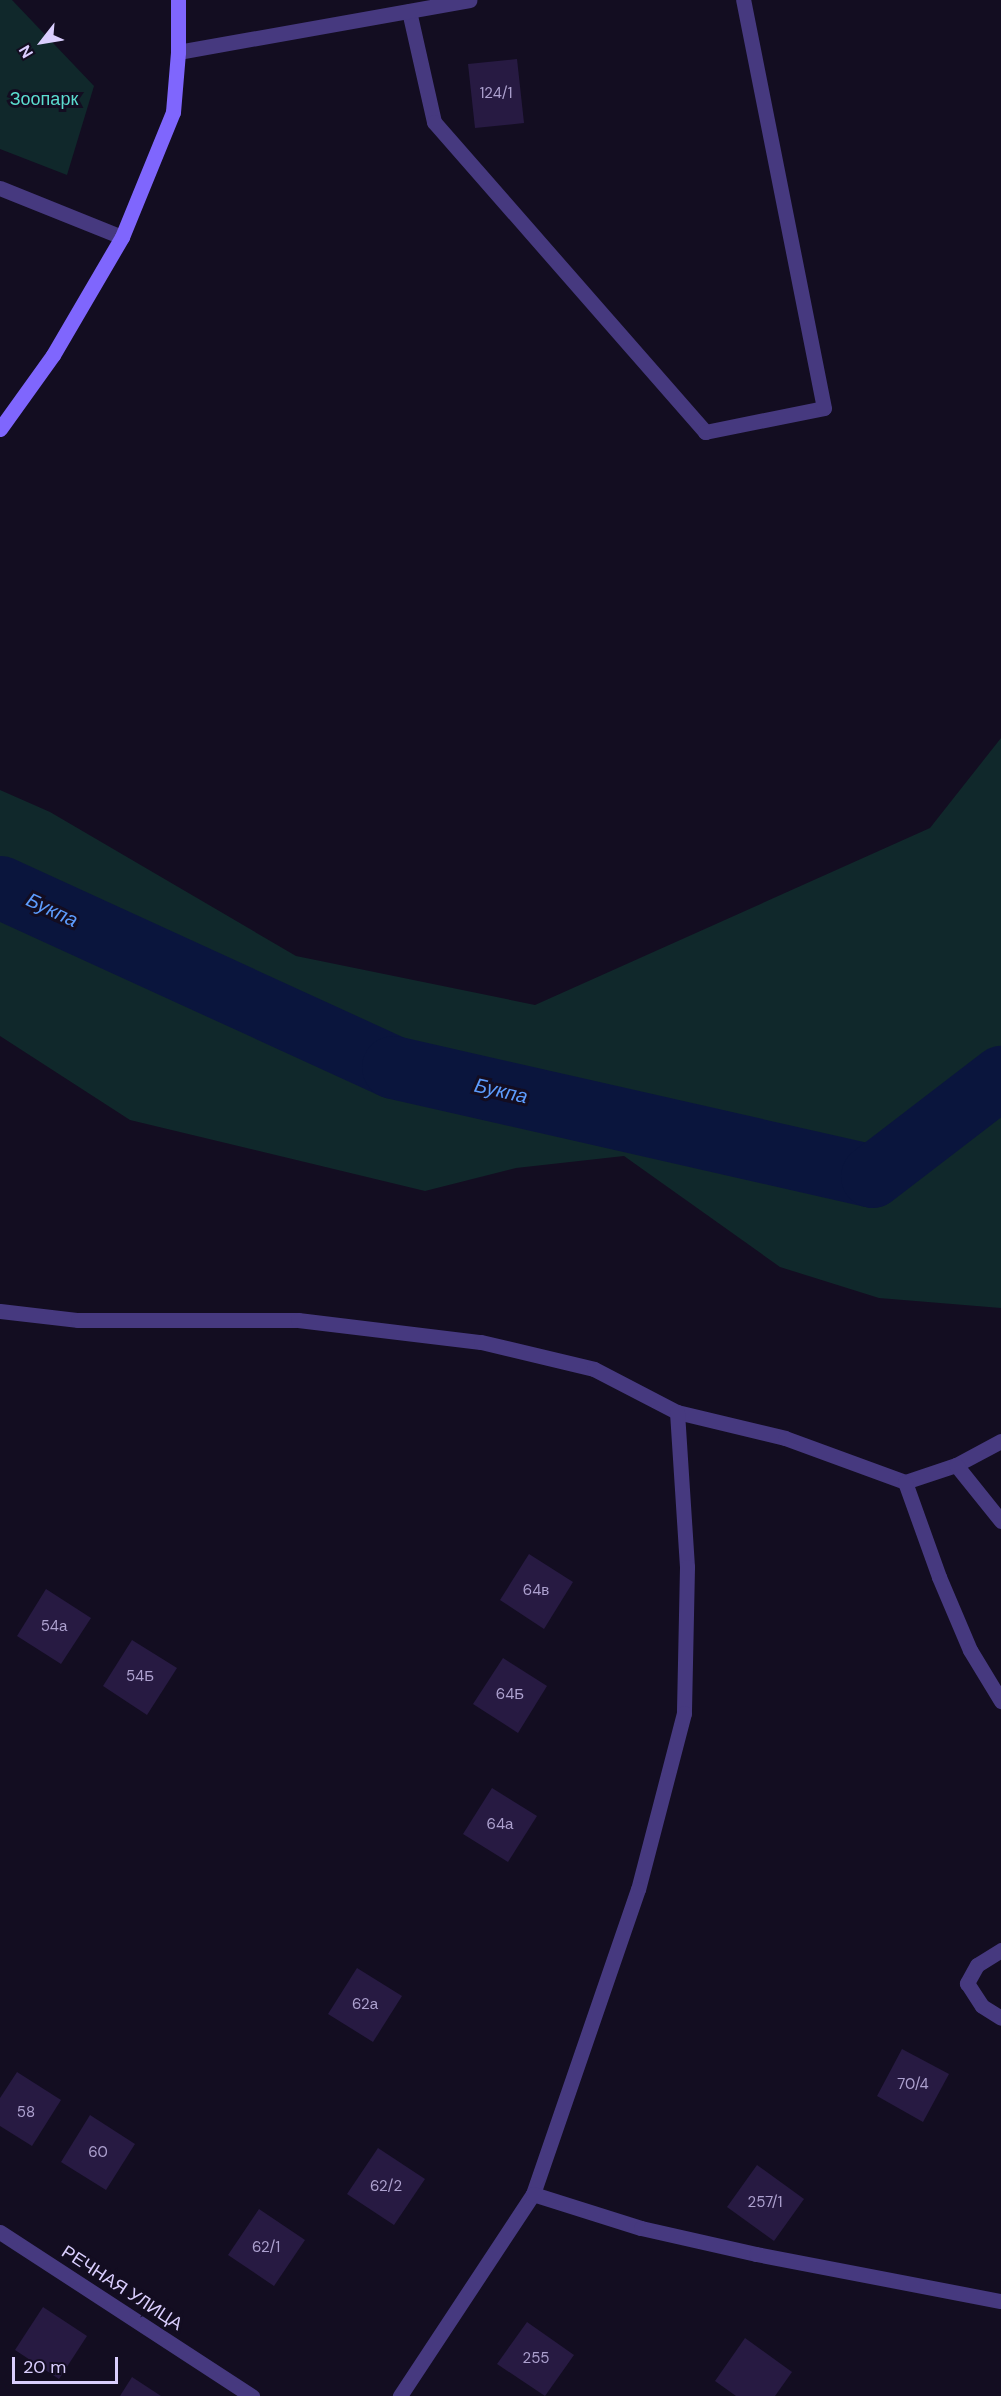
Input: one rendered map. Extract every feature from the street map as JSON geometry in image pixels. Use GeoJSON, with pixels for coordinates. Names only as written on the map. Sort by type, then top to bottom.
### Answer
{"type":"FeatureCollection","features":[{"type":"Feature","properties":{"kind":"main road"},"geometry":{"type":"LineString","coordinates":[[0,429],[53,355],[122,237],[173,112],[178,52],[178,0]]}},
{"type":"Feature","properties":{"kind":"street"},"geometry":{"type":"LineString","coordinates":[[178,52],[470,0]]}},
{"type":"Feature","properties":{"kind":"street"},"geometry":{"type":"LineString","coordinates":[[409,11],[434,122],[705,432],[824,408],[742,0]]}},
{"type":"Feature","properties":{"kind":"street"},"geometry":{"type":"LineString","coordinates":[[0,188],[122,237]]}},
{"type":"Feature","properties":{"kind":"street"},"geometry":{"type":"LineString","coordinates":[[0,1311],[78,1320],[298,1320],[482,1342],[594,1369],[677,1412],[786,1438],[905,1482],[956,1465],[1001,1441]]}},
{"type":"Feature","properties":{"kind":"street"},"geometry":{"type":"LineString","coordinates":[[400,2396],[532,2194],[639,1889],[684,1713],[687,1567],[677,1412]]}},
{"type":"Feature","properties":{"kind":"street"},"geometry":{"type":"LineString","coordinates":[[956,1465],[1001,1521]]}},
{"type":"Feature","properties":{"kind":"street"},"geometry":{"type":"LineString","coordinates":[[905,1482],[939,1577],[970,1650],[1001,1701]]}},
{"type":"Feature","properties":{"kind":"street"},"geometry":{"type":"LineString","coordinates":[[1001,1950],[977,1965],[967,1983],[982,2006],[1001,2018]]}},
{"type":"Feature","properties":{"kind":"street"},"geometry":{"type":"LineString","coordinates":[[532,2194],[641,2228],[745,2252],[1001,2301]]}},
{"type":"Feature","properties":{"kind":"street","name":"РЕЧНАЯ УЛИЦА"},"geometry":{"type":"LineString","coordinates":[[0,2232],[252,2396]]}},
{"type":"Feature","properties":{"kind":"green space","name":"Зоопарк"},"geometry":{"type":"Polygon","coordinates":[[[0,0],[12,0],[94,86],[67,175],[0,149],[0,0]]]}},
{"type":"Feature","properties":{"kind":"green space"},"geometry":{"type":"Polygon","coordinates":[[[1001,738],[1001,1308],[879,1298],[780,1267],[624,1156],[516,1168],[425,1191],[130,1120],[0,1036],[0,790],[50,812],[296,956],[535,1005],[930,828],[1001,738]]]}},
{"type":"Feature","properties":{"kind":"building"},"geometry":{"type":"Polygon","coordinates":[[[517,59],[524,123],[475,128],[468,64],[517,59]]]}},
{"type":"Feature","properties":{"kind":"building"},"geometry":{"type":"Polygon","coordinates":[[[529,1554],[573,1582],[544,1629],[500,1600],[529,1554]]]}},
{"type":"Feature","properties":{"kind":"building"},"geometry":{"type":"Polygon","coordinates":[[[46,1589],[91,1618],[61,1664],[17,1636],[46,1589]]]}},
{"type":"Feature","properties":{"kind":"building"},"geometry":{"type":"Polygon","coordinates":[[[132,1640],[177,1668],[147,1715],[103,1686],[132,1640]]]}},
{"type":"Feature","properties":{"kind":"building"},"geometry":{"type":"Polygon","coordinates":[[[503,1658],[547,1686],[518,1733],[473,1704],[503,1658]]]}},
{"type":"Feature","properties":{"kind":"building"},"geometry":{"type":"Polygon","coordinates":[[[492,1788],[537,1816],[508,1862],[463,1834],[492,1788]]]}},
{"type":"Feature","properties":{"kind":"building"},"geometry":{"type":"Polygon","coordinates":[[[357,1968],[402,1996],[373,2042],[328,2014],[357,1968]]]}},
{"type":"Feature","properties":{"kind":"building"},"geometry":{"type":"Polygon","coordinates":[[[902,2049],[949,2074],[923,2122],[877,2096],[902,2049]]]}},
{"type":"Feature","properties":{"kind":"building"},"geometry":{"type":"Polygon","coordinates":[[[17,2072],[61,2100],[32,2146],[0,2126],[0,2098],[17,2072]]]}},
{"type":"Feature","properties":{"kind":"building"},"geometry":{"type":"Polygon","coordinates":[[[90,2115],[135,2144],[106,2190],[61,2162],[90,2115]]]}},
{"type":"Feature","properties":{"kind":"building"},"geometry":{"type":"Polygon","coordinates":[[[378,2148],[425,2179],[394,2225],[347,2194],[378,2148]]]}},
{"type":"Feature","properties":{"kind":"building"},"geometry":{"type":"Polygon","coordinates":[[[757,2165],[804,2199],[774,2241],[727,2207],[757,2165]]]}},
{"type":"Feature","properties":{"kind":"building"},"geometry":{"type":"Polygon","coordinates":[[[259,2209],[305,2240],[274,2286],[228,2255],[259,2209]]]}},
{"type":"Feature","properties":{"kind":"building"},"geometry":{"type":"Polygon","coordinates":[[[43,2307],[87,2336],[59,2379],[15,2350],[43,2307]]]}},
{"type":"Feature","properties":{"kind":"building"},"geometry":{"type":"Polygon","coordinates":[[[527,2322],[574,2355],[545,2396],[497,2364],[527,2322]]]}},
{"type":"Feature","properties":{"kind":"building"},"geometry":{"type":"Polygon","coordinates":[[[745,2338],[792,2372],[775,2396],[736,2396],[715,2381],[745,2338]]]}},
{"type":"Feature","properties":{"kind":"building"},"geometry":{"type":"Polygon","coordinates":[[[132,2377],[161,2396],[120,2396],[132,2377]]]}},
{"type":"Feature","properties":{"kind":"waterway","name":"Букпа"},"geometry":{"type":"LineString","coordinates":[[0,887],[393,1067],[872,1176],[1001,1077]]}}]}
